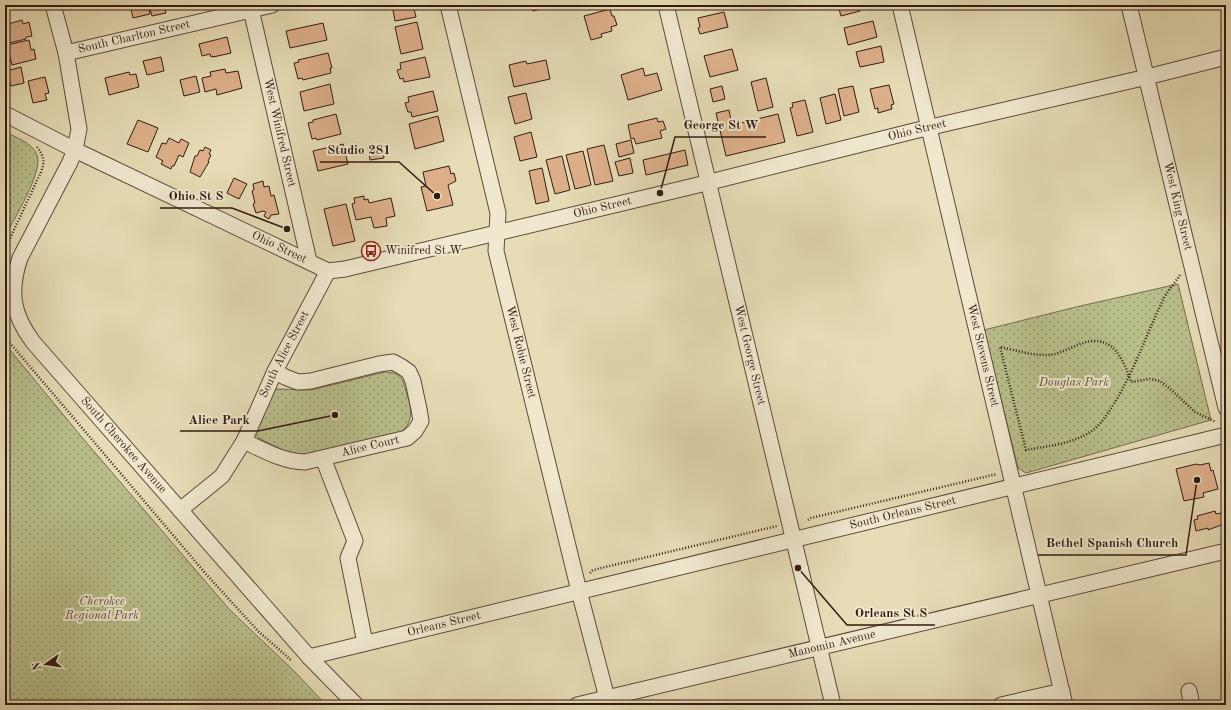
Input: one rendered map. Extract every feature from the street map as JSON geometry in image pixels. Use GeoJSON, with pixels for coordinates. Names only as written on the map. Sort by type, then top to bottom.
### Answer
{"type":"FeatureCollection","features":[{"type":"Feature","properties":{"kind":"street","name":"South Cherokee Avenue"},"geometry":{"type":"LineString","coordinates":[[53,5],[66,53],[79,129],[75,150],[20,258],[15,272],[13,286],[14,301],[24,330],[309,657],[356,705]]}},
{"type":"Feature","properties":{"kind":"street","name":"South Charlton Street"},"geometry":{"type":"LineString","coordinates":[[66,53],[250,7],[272,5]]}},
{"type":"Feature","properties":{"kind":"street","name":"West Robie Street"},"geometry":{"type":"LineString","coordinates":[[448,5],[498,213],[496,251],[579,591],[607,698]]}},
{"type":"Feature","properties":{"kind":"street","name":"West George Street"},"geometry":{"type":"LineString","coordinates":[[666,5],[833,705]]}},
{"type":"Feature","properties":{"kind":"street","name":"West Stevens Street"},"geometry":{"type":"LineString","coordinates":[[900,5],[1064,698]]}},
{"type":"Feature","properties":{"kind":"street","name":"West King Street"},"geometry":{"type":"LineString","coordinates":[[1129,5],[1226,408]]}},
{"type":"Feature","properties":{"kind":"street","name":"West Winifred Street"},"geometry":{"type":"LineString","coordinates":[[250,7],[309,261]]}},
{"type":"Feature","properties":{"kind":"street","name":"Ohio Street"},"geometry":{"type":"LineString","coordinates":[[5,114],[75,150],[328,271],[345,269],[709,183],[928,128],[1226,57]]}},
{"type":"Feature","properties":{"kind":"street","name":"South Alice Street"},"geometry":{"type":"LineString","coordinates":[[180,510],[222,476],[244,441],[275,371],[328,271]]}},
{"type":"Feature","properties":{"kind":"street","name":"Alice Court"},"geometry":{"type":"LineString","coordinates":[[244,441],[270,454],[292,461],[305,462],[407,438],[415,431],[421,422],[413,381],[409,372],[393,362],[379,364],[311,381],[298,382],[275,371]]}},
{"type":"Feature","properties":{"kind":"street","name":"South Orleans Street"},"geometry":{"type":"LineString","coordinates":[[579,591],[1013,487],[1226,434]]}},
{"type":"Feature","properties":{"kind":"street"},"geometry":{"type":"LineString","coordinates":[[323,458],[355,541],[348,558],[365,643]]}},
{"type":"Feature","properties":{"kind":"street","name":"Manomin Avenue"},"geometry":{"type":"LineString","coordinates":[[577,705],[819,649],[1039,594],[1226,551]]}},
{"type":"Feature","properties":{"kind":"street","name":"Orleans Street"},"geometry":{"type":"LineString","coordinates":[[309,657],[579,591]]}},
{"type":"Feature","properties":{"kind":"street"},"geometry":{"type":"LineString","coordinates":[[1001,705],[1064,698]]}},
{"type":"Feature","properties":{"kind":"path"},"geometry":{"type":"LineString","coordinates":[[5,249],[44,164],[42,154],[36,146]]}},
{"type":"Feature","properties":{"kind":"path"},"geometry":{"type":"LineString","coordinates":[[1189,255],[1181,265],[1180,276],[1163,298],[1129,377],[1118,398],[1104,419],[1093,430],[1079,438],[1026,450],[1000,347],[1038,354],[1054,355],[1083,343],[1099,341],[1110,345],[1119,354],[1125,364],[1129,377],[1131,382],[1150,379],[1160,381],[1170,388],[1195,412],[1217,423]]}},
{"type":"Feature","properties":{"kind":"path"},"geometry":{"type":"LineString","coordinates":[[5,334],[15,349],[206,574],[258,631],[292,662]]}},
{"type":"Feature","properties":{"kind":"path"},"geometry":{"type":"LineString","coordinates":[[808,520],[842,510],[996,473],[998,474]]}},
{"type":"Feature","properties":{"kind":"path"},"geometry":{"type":"LineString","coordinates":[[590,573],[593,570],[777,526],[779,527]]}},
{"type":"Feature","properties":{"kind":"path"},"geometry":{"type":"LineString","coordinates":[[329,699],[334,705]]}},
{"type":"Feature","properties":{"kind":"green space"},"geometry":{"type":"Polygon","coordinates":[[[5,132],[32,147],[37,155],[38,162],[27,196],[5,237],[5,132]]]}},
{"type":"Feature","properties":{"kind":"green space","name":"Douglas Park"},"geometry":{"type":"Polygon","coordinates":[[[1178,284],[1211,420],[1026,473],[1018,468],[984,330],[1178,284]]]}},
{"type":"Feature","properties":{"kind":"green space","name":"Cherokee Regional Park"},"geometry":{"type":"Polygon","coordinates":[[[5,344],[80,435],[229,609],[295,672],[326,705],[5,705],[5,344]]]}},
{"type":"Feature","properties":{"kind":"green space"},"geometry":{"type":"Polygon","coordinates":[[[385,372],[391,372],[400,377],[403,381],[409,402],[409,421],[401,432],[304,455],[293,455],[260,439],[256,435],[255,429],[273,392],[277,389],[311,390],[385,372]]]}},
{"type":"Feature","properties":{"kind":"building"},"geometry":{"type":"Polygon","coordinates":[[[130,5],[148,5],[150,14],[133,18],[130,5]]]}},
{"type":"Feature","properties":{"kind":"building"},"geometry":{"type":"Polygon","coordinates":[[[149,5],[164,5],[166,13],[152,16],[149,5]]]}},
{"type":"Feature","properties":{"kind":"building"},"geometry":{"type":"Polygon","coordinates":[[[392,5],[413,5],[416,17],[395,21],[392,5]]]}},
{"type":"Feature","properties":{"kind":"building"},"geometry":{"type":"Polygon","coordinates":[[[532,5],[547,5],[548,7],[533,11],[532,5]]]}},
{"type":"Feature","properties":{"kind":"building"},"geometry":{"type":"Polygon","coordinates":[[[838,5],[859,5],[860,11],[841,16],[838,5]]]}},
{"type":"Feature","properties":{"kind":"building"},"geometry":{"type":"Polygon","coordinates":[[[610,9],[617,25],[611,27],[612,31],[601,34],[602,37],[591,40],[584,16],[610,9]]]}},
{"type":"Feature","properties":{"kind":"building"},"geometry":{"type":"Polygon","coordinates":[[[724,12],[728,27],[700,34],[698,28],[700,27],[698,18],[724,12]]]}},
{"type":"Feature","properties":{"kind":"building"},"geometry":{"type":"Polygon","coordinates":[[[22,20],[23,24],[29,22],[32,36],[9,43],[9,41],[5,42],[5,25],[22,20]]]}},
{"type":"Feature","properties":{"kind":"building"},"geometry":{"type":"Polygon","coordinates":[[[873,21],[877,37],[848,45],[844,28],[873,21]]]}},
{"type":"Feature","properties":{"kind":"building"},"geometry":{"type":"Polygon","coordinates":[[[417,22],[423,49],[401,54],[395,27],[417,22]]]}},
{"type":"Feature","properties":{"kind":"building"},"geometry":{"type":"Polygon","coordinates":[[[323,23],[327,40],[290,48],[286,31],[323,23]]]}},
{"type":"Feature","properties":{"kind":"building"},"geometry":{"type":"Polygon","coordinates":[[[227,37],[231,53],[213,57],[211,57],[210,54],[202,56],[199,44],[227,37]]]}},
{"type":"Feature","properties":{"kind":"building"},"geometry":{"type":"Polygon","coordinates":[[[29,40],[31,50],[34,49],[36,59],[12,65],[7,45],[29,40]]]}},
{"type":"Feature","properties":{"kind":"building"},"geometry":{"type":"Polygon","coordinates":[[[881,46],[884,62],[860,67],[856,52],[881,46]]]}},
{"type":"Feature","properties":{"kind":"building"},"geometry":{"type":"Polygon","coordinates":[[[732,49],[738,70],[710,77],[704,56],[732,49]]]}},
{"type":"Feature","properties":{"kind":"building"},"geometry":{"type":"Polygon","coordinates":[[[328,53],[332,68],[330,68],[331,73],[303,80],[302,78],[298,79],[294,63],[299,62],[298,60],[328,53]]]}},
{"type":"Feature","properties":{"kind":"building"},"geometry":{"type":"Polygon","coordinates":[[[161,57],[164,71],[147,75],[143,61],[161,57]]]}},
{"type":"Feature","properties":{"kind":"building"},"geometry":{"type":"Polygon","coordinates":[[[425,57],[430,77],[404,82],[403,78],[400,79],[397,70],[401,69],[400,63],[425,57]]]}},
{"type":"Feature","properties":{"kind":"building"},"geometry":{"type":"Polygon","coordinates":[[[546,60],[550,79],[514,87],[509,65],[526,61],[527,64],[546,60]]]}},
{"type":"Feature","properties":{"kind":"building"},"geometry":{"type":"Polygon","coordinates":[[[21,67],[24,83],[11,86],[7,71],[21,67]]]}},
{"type":"Feature","properties":{"kind":"building"},"geometry":{"type":"Polygon","coordinates":[[[643,68],[645,76],[657,73],[662,90],[628,100],[621,75],[643,68]]]}},
{"type":"Feature","properties":{"kind":"building"},"geometry":{"type":"Polygon","coordinates":[[[225,69],[226,73],[238,71],[242,88],[217,95],[216,89],[205,92],[202,78],[211,76],[210,72],[225,69]]]}},
{"type":"Feature","properties":{"kind":"building"},"geometry":{"type":"Polygon","coordinates":[[[129,72],[130,75],[136,74],[139,87],[109,95],[105,78],[129,72]]]}},
{"type":"Feature","properties":{"kind":"building"},"geometry":{"type":"Polygon","coordinates":[[[196,76],[200,92],[184,96],[180,80],[196,76]]]}},
{"type":"Feature","properties":{"kind":"building"},"geometry":{"type":"Polygon","coordinates":[[[45,77],[49,93],[45,94],[47,100],[33,103],[28,81],[45,77]]]}},
{"type":"Feature","properties":{"kind":"building"},"geometry":{"type":"Polygon","coordinates":[[[766,78],[773,107],[758,111],[751,82],[766,78]]]}},
{"type":"Feature","properties":{"kind":"building"},"geometry":{"type":"Polygon","coordinates":[[[330,84],[334,104],[304,111],[300,92],[330,84]]]}},
{"type":"Feature","properties":{"kind":"building"},"geometry":{"type":"Polygon","coordinates":[[[889,85],[894,104],[891,105],[892,109],[878,113],[878,108],[875,109],[870,89],[889,85]]]}},
{"type":"Feature","properties":{"kind":"building"},"geometry":{"type":"Polygon","coordinates":[[[722,86],[725,99],[713,102],[710,89],[722,86]]]}},
{"type":"Feature","properties":{"kind":"building"},"geometry":{"type":"Polygon","coordinates":[[[853,86],[859,112],[844,116],[838,89],[853,86]]]}},
{"type":"Feature","properties":{"kind":"building"},"geometry":{"type":"Polygon","coordinates":[[[433,91],[438,111],[412,117],[411,112],[408,112],[405,103],[409,102],[408,97],[433,91]]]}},
{"type":"Feature","properties":{"kind":"building"},"geometry":{"type":"Polygon","coordinates":[[[526,93],[532,119],[515,124],[508,97],[526,93]]]}},
{"type":"Feature","properties":{"kind":"building"},"geometry":{"type":"Polygon","coordinates":[[[835,94],[841,120],[826,124],[820,98],[835,94]]]}},
{"type":"Feature","properties":{"kind":"building"},"geometry":{"type":"Polygon","coordinates":[[[805,100],[813,132],[797,136],[790,108],[793,107],[792,103],[805,100]]]}},
{"type":"Feature","properties":{"kind":"building"},"geometry":{"type":"Polygon","coordinates":[[[729,110],[732,125],[778,114],[785,142],[726,156],[716,113],[729,110]]]}},
{"type":"Feature","properties":{"kind":"building"},"geometry":{"type":"Polygon","coordinates":[[[336,114],[341,134],[317,140],[316,138],[312,139],[308,123],[313,122],[313,120],[336,114]]]}},
{"type":"Feature","properties":{"kind":"building"},"geometry":{"type":"Polygon","coordinates":[[[438,116],[444,141],[415,149],[409,124],[438,116]]]}},
{"type":"Feature","properties":{"kind":"building"},"geometry":{"type":"Polygon","coordinates":[[[657,118],[658,122],[663,121],[666,129],[660,131],[662,138],[636,144],[634,138],[631,139],[628,125],[657,118]]]}},
{"type":"Feature","properties":{"kind":"building"},"geometry":{"type":"Polygon","coordinates":[[[138,120],[158,128],[148,152],[127,144],[138,120]]]}},
{"type":"Feature","properties":{"kind":"building"},"geometry":{"type":"Polygon","coordinates":[[[531,132],[537,157],[520,161],[514,137],[531,132]]]}},
{"type":"Feature","properties":{"kind":"building"},"geometry":{"type":"Polygon","coordinates":[[[169,138],[179,143],[181,139],[189,143],[183,157],[179,155],[171,169],[161,164],[163,161],[156,157],[162,143],[166,144],[169,138]]]}},
{"type":"Feature","properties":{"kind":"building"},"geometry":{"type":"Polygon","coordinates":[[[631,140],[634,153],[619,157],[616,144],[631,140]]]}},
{"type":"Feature","properties":{"kind":"building"},"geometry":{"type":"Polygon","coordinates":[[[343,144],[348,164],[318,171],[313,151],[343,144]]]}},
{"type":"Feature","properties":{"kind":"building"},"geometry":{"type":"Polygon","coordinates":[[[382,145],[384,158],[370,160],[368,147],[382,145]]]}},
{"type":"Feature","properties":{"kind":"building"},"geometry":{"type":"Polygon","coordinates":[[[604,145],[613,181],[595,185],[587,149],[604,145]]]}},
{"type":"Feature","properties":{"kind":"building"},"geometry":{"type":"Polygon","coordinates":[[[205,147],[211,150],[209,154],[211,155],[208,161],[209,162],[200,177],[190,172],[195,156],[197,156],[200,150],[203,151],[205,147]]]}},
{"type":"Feature","properties":{"kind":"building"},"geometry":{"type":"Polygon","coordinates":[[[685,150],[688,165],[646,175],[643,160],[685,150]]]}},
{"type":"Feature","properties":{"kind":"building"},"geometry":{"type":"Polygon","coordinates":[[[583,151],[591,185],[575,189],[566,155],[583,151]]]}},
{"type":"Feature","properties":{"kind":"building"},"geometry":{"type":"Polygon","coordinates":[[[562,156],[570,190],[555,194],[546,160],[562,156]]]}},
{"type":"Feature","properties":{"kind":"building"},"geometry":{"type":"Polygon","coordinates":[[[630,158],[633,173],[619,176],[615,162],[630,158]]]}},
{"type":"Feature","properties":{"kind":"building"},"geometry":{"type":"Polygon","coordinates":[[[449,166],[451,174],[454,173],[456,181],[448,185],[453,205],[427,211],[421,187],[426,186],[423,172],[449,166]]]}},
{"type":"Feature","properties":{"kind":"building"},"geometry":{"type":"Polygon","coordinates":[[[542,168],[549,201],[536,204],[529,171],[542,168]]]}},
{"type":"Feature","properties":{"kind":"building"},"geometry":{"type":"Polygon","coordinates":[[[234,178],[247,184],[239,199],[227,193],[234,178]]]}},
{"type":"Feature","properties":{"kind":"building"},"geometry":{"type":"Polygon","coordinates":[[[263,181],[264,187],[269,186],[271,196],[274,195],[279,214],[271,215],[269,219],[264,216],[266,212],[263,211],[256,213],[253,204],[255,203],[252,191],[254,190],[253,184],[263,181]]]}},
{"type":"Feature","properties":{"kind":"building"},"geometry":{"type":"Polygon","coordinates":[[[364,196],[364,200],[368,199],[369,203],[391,198],[395,216],[386,218],[387,226],[374,228],[371,217],[356,220],[352,204],[355,203],[354,198],[364,196]]]}},
{"type":"Feature","properties":{"kind":"building"},"geometry":{"type":"Polygon","coordinates":[[[346,204],[355,241],[333,246],[324,209],[346,204]]]}},
{"type":"Feature","properties":{"kind":"building"},"geometry":{"type":"Polygon","coordinates":[[[1209,463],[1211,471],[1213,470],[1218,489],[1203,493],[1204,497],[1184,501],[1176,469],[1196,464],[1200,465],[1209,463]]]}},
{"type":"Feature","properties":{"kind":"building"},"geometry":{"type":"Polygon","coordinates":[[[1215,511],[1216,514],[1221,513],[1224,524],[1208,530],[1208,528],[1196,531],[1194,520],[1198,519],[1197,516],[1215,511]]]}},
{"type":"Feature","properties":{"kind":"place","name":"George St W"},"geometry":{"type":"Point","coordinates":[660,193]}},
{"type":"Feature","properties":{"kind":"place","name":"Studio 281"},"geometry":{"type":"Point","coordinates":[437,196]}},
{"type":"Feature","properties":{"kind":"place","name":"Ohio St S"},"geometry":{"type":"Point","coordinates":[287,229]}},
{"type":"Feature","properties":{"kind":"place","name":"Winifred St W"},"geometry":{"type":"Point","coordinates":[371,251]}},
{"type":"Feature","properties":{"kind":"place","name":"Alice Park"},"geometry":{"type":"Point","coordinates":[335,415]}},
{"type":"Feature","properties":{"kind":"place","name":"Bethel Spanish Church"},"geometry":{"type":"Point","coordinates":[1197,480]}},
{"type":"Feature","properties":{"kind":"place","name":"Orleans St S"},"geometry":{"type":"Point","coordinates":[798,568]}}]}
